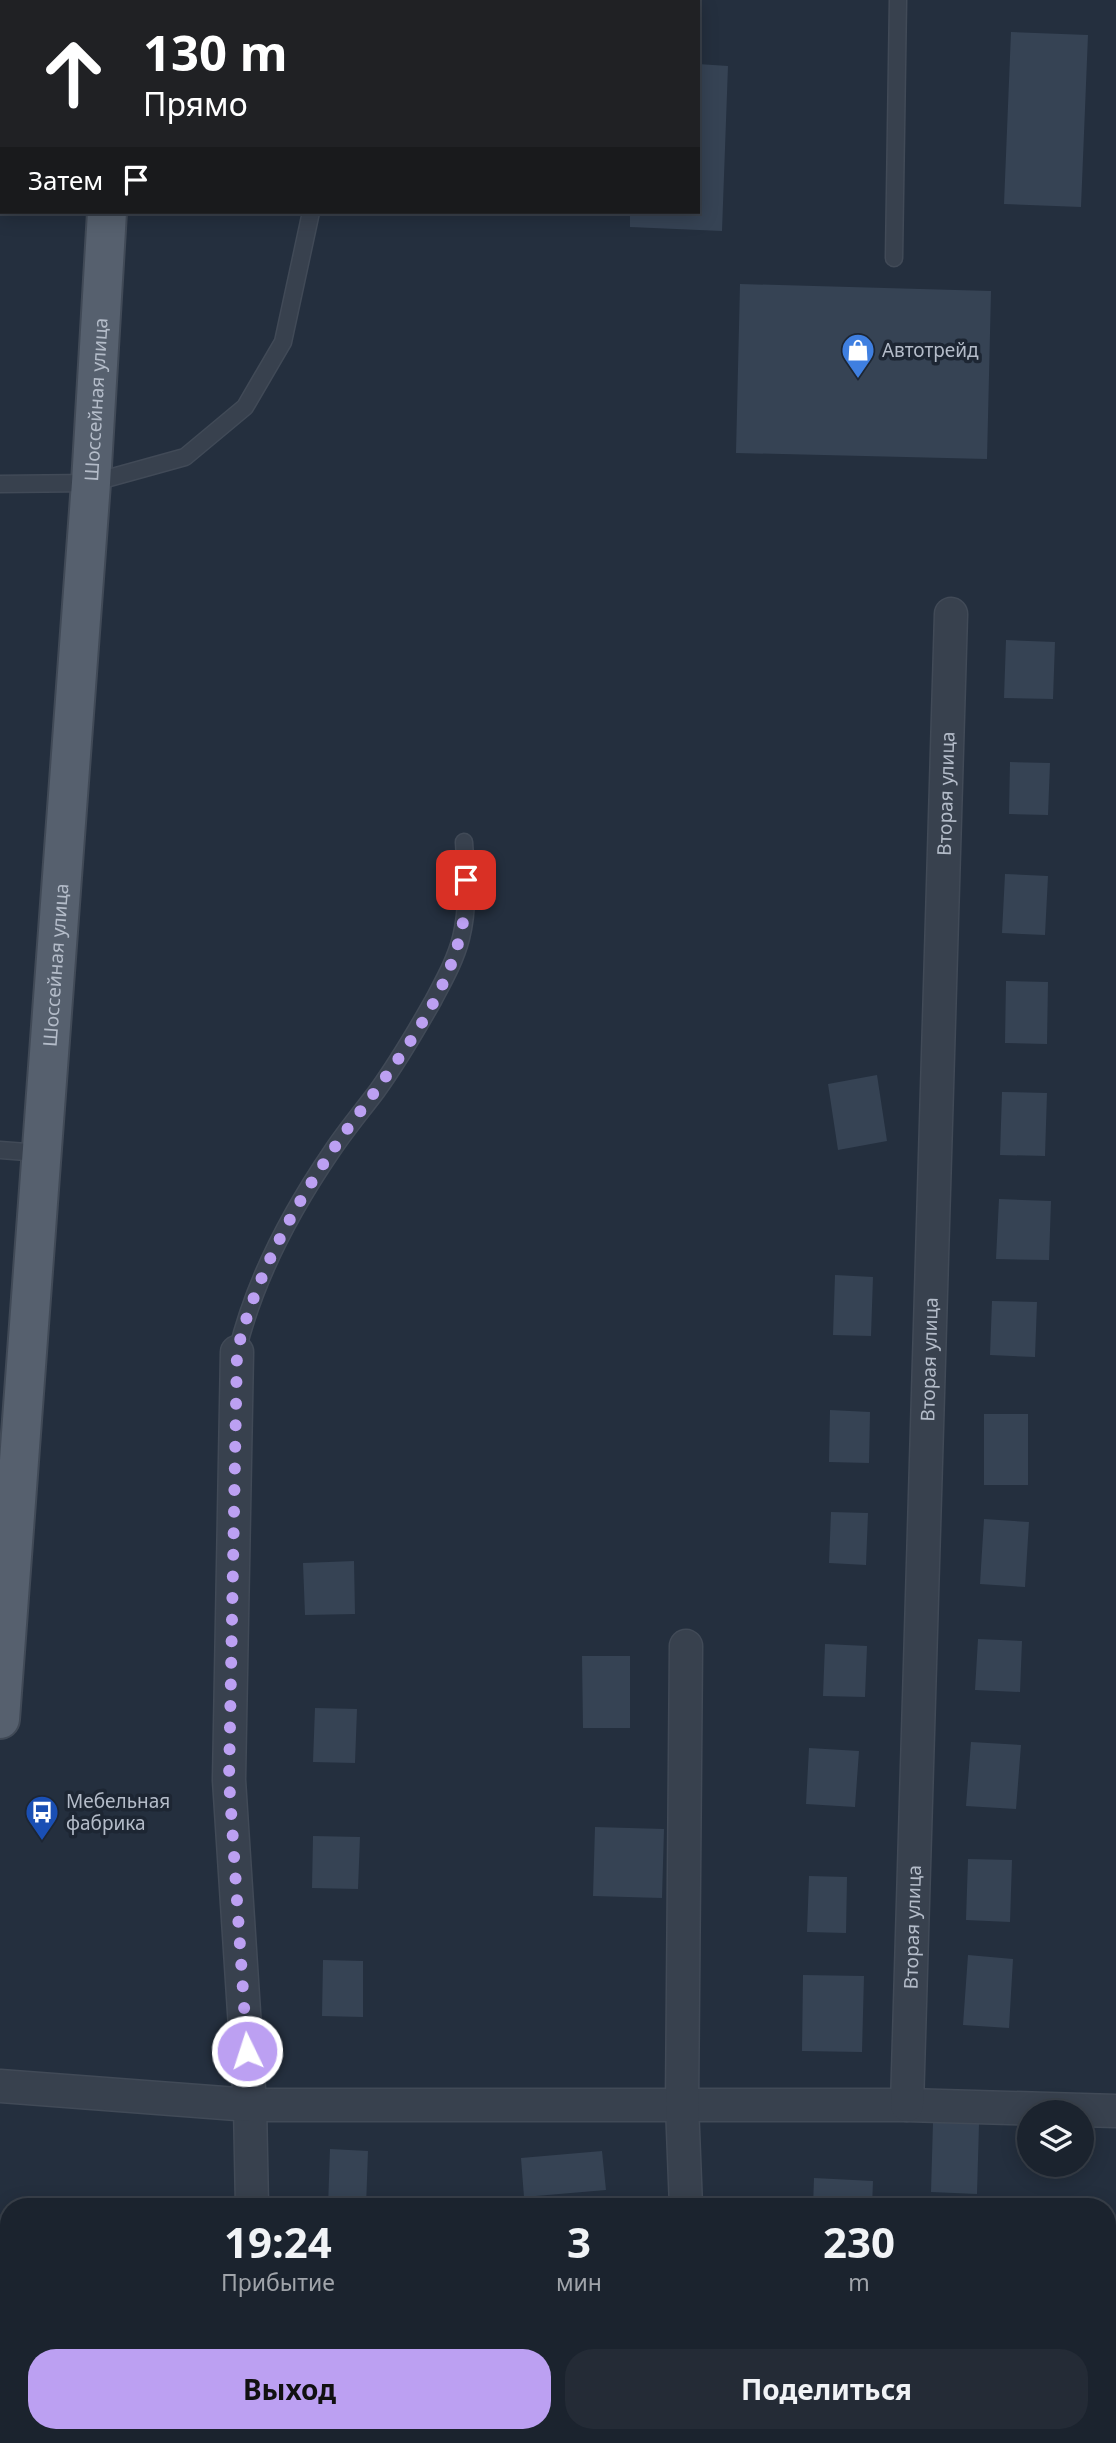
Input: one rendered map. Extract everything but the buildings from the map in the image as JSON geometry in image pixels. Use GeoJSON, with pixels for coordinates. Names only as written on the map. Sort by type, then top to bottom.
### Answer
{"type":"FeatureCollection","features":[{"type":"Feature","properties":{"kind":"main road","name":"Шоссейная улица"},"geometry":{"type":"LineString","coordinates":[[0,1719],[91,483],[107,214]]}},
{"type":"Feature","properties":{"kind":"street","name":"Вторая улица"},"geometry":{"type":"LineString","coordinates":[[906,2105],[951,614]]}},
{"type":"Feature","properties":{"kind":"street"},"geometry":{"type":"LineString","coordinates":[[237,1352],[229,1780],[250,2105],[252,2198]]}},
{"type":"Feature","properties":{"kind":"street"},"geometry":{"type":"LineString","coordinates":[[686,1646],[682,2105],[686,2198]]}},
{"type":"Feature","properties":{"kind":"street"},"geometry":{"type":"LineString","coordinates":[[0,2087],[250,2105],[906,2105],[1116,2111]]}},
{"type":"Feature","properties":{"kind":"lane"},"geometry":{"type":"LineString","coordinates":[[894,258],[898,0]]}},
{"type":"Feature","properties":{"kind":"lane"},"geometry":{"type":"LineString","coordinates":[[0,484],[91,483],[186,457],[245,407],[283,342],[310,214]]}},
{"type":"Feature","properties":{"kind":"lane"},"geometry":{"type":"LineString","coordinates":[[237,1352],[242,1331],[266,1268],[294,1213],[332,1151],[379,1089],[452,967],[461,937],[467,899],[464,842]]}},
{"type":"Feature","properties":{"kind":"lane"},"geometry":{"type":"LineString","coordinates":[[0,1150],[40,1153]]}},
{"type":"Feature","properties":{"kind":"place","name":"Автотрейд"},"geometry":{"type":"Point","coordinates":[858,380]}},
{"type":"Feature","properties":{"kind":"place","name":"Мебельная фабрика"},"geometry":{"type":"Point","coordinates":[42,1842]}},
{"type":"Feature","properties":{"kind":"route"},"geometry":{"type":"LineString","coordinates":[[247,2051],[229,1780],[237,1352],[242,1331],[266,1268],[294,1213],[332,1151],[379,1089],[452,967],[461,937],[467,899],[466,880]]}}]}
